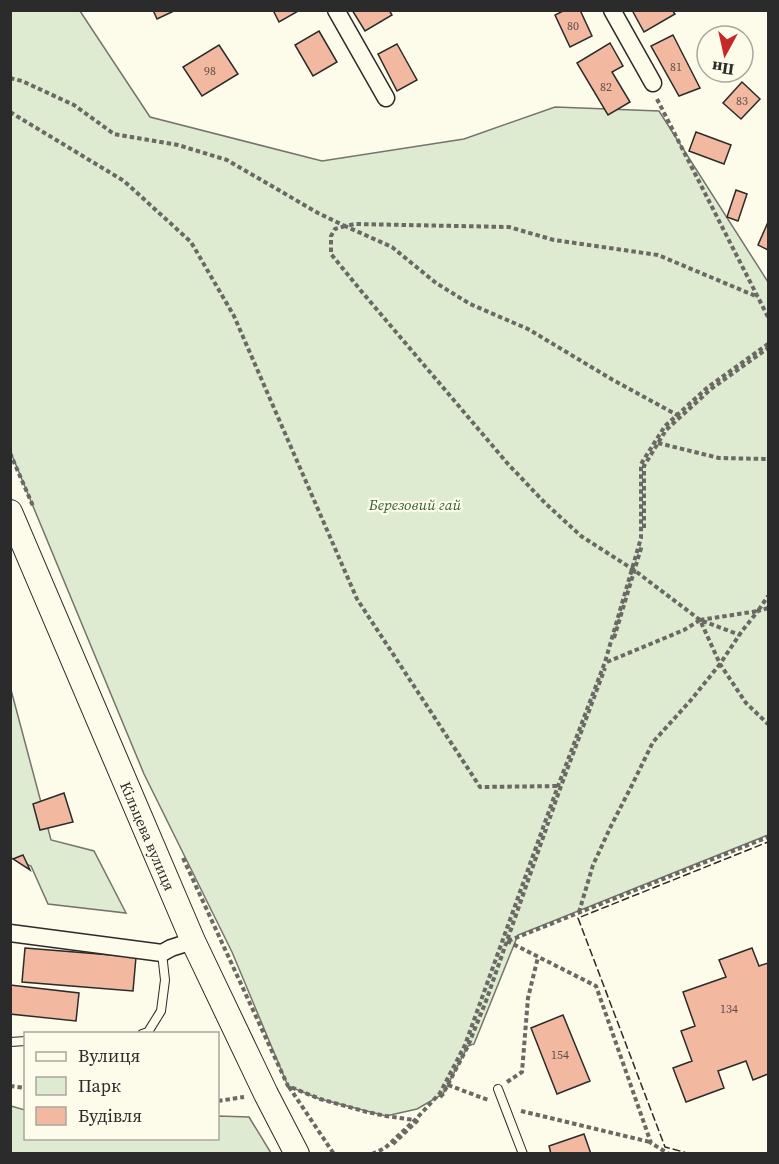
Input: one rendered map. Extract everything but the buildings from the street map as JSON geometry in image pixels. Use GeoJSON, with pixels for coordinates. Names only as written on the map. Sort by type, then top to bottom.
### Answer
{"type":"FeatureCollection","features":[{"type":"Feature","properties":{"kind":"main road","name":"Кільцева вулиця"},"geometry":{"type":"LineString","coordinates":[[22,510],[193,940],[297,1154]]}},
{"type":"Feature","properties":{"kind":"street"},"geometry":{"type":"LineString","coordinates":[[336,10],[386,98]]}},
{"type":"Feature","properties":{"kind":"street"},"geometry":{"type":"LineString","coordinates":[[612,10],[653,83]]}},
{"type":"Feature","properties":{"kind":"street"},"geometry":{"type":"LineString","coordinates":[[10,933],[162,952],[193,940]]}},
{"type":"Feature","properties":{"kind":"lane"},"geometry":{"type":"LineString","coordinates":[[148,1032],[161,1011],[165,980],[162,952]]}},
{"type":"Feature","properties":{"kind":"lane"},"geometry":{"type":"LineString","coordinates":[[498,1089],[523,1154]]}},
{"type":"Feature","properties":{"kind":"path"},"geometry":{"type":"LineString","coordinates":[[10,78],[22,81],[74,105],[114,134],[178,145],[227,160],[318,213],[392,247],[436,283],[470,304],[528,329],[679,416]]}},
{"type":"Feature","properties":{"kind":"path"},"geometry":{"type":"LineString","coordinates":[[653,83],[651,88],[768,317]]}},
{"type":"Feature","properties":{"kind":"path"},"geometry":{"type":"LineString","coordinates":[[10,112],[124,181],[191,242],[234,316],[357,599],[480,787],[559,786]]}},
{"type":"Feature","properties":{"kind":"path"},"geometry":{"type":"LineString","coordinates":[[740,635],[700,620],[633,569],[581,536],[545,503],[493,447],[331,254],[331,236],[335,229],[356,224],[509,227],[554,240],[658,255],[758,297]]}},
{"type":"Feature","properties":{"kind":"path"},"geometry":{"type":"LineString","coordinates":[[377,1154],[387,1149],[443,1094],[468,1046],[486,1001],[559,786],[607,663],[641,537],[641,464],[665,426],[768,346]]}},
{"type":"Feature","properties":{"kind":"path"},"geometry":{"type":"LineString","coordinates":[[372,1154],[385,1148],[416,1120],[440,1093],[465,1045],[605,662],[644,538],[644,466],[666,430],[679,416]]}},
{"type":"Feature","properties":{"kind":"path"},"geometry":{"type":"LineString","coordinates":[[658,443],[718,458],[768,459]]}},
{"type":"Feature","properties":{"kind":"path"},"geometry":{"type":"LineString","coordinates":[[10,453],[22,510]]}},
{"type":"Feature","properties":{"kind":"path"},"geometry":{"type":"LineString","coordinates":[[579,912],[593,865],[653,741],[691,700],[768,596]]}},
{"type":"Feature","properties":{"kind":"path"},"geometry":{"type":"LineString","coordinates":[[607,663],[684,630],[700,620],[758,612],[768,608]]}},
{"type":"Feature","properties":{"kind":"path"},"geometry":{"type":"LineString","coordinates":[[700,620],[720,663],[746,703],[768,724]]}},
{"type":"Feature","properties":{"kind":"path"},"geometry":{"type":"LineString","coordinates":[[507,941],[768,837]]}},
{"type":"Feature","properties":{"kind":"path"},"geometry":{"type":"LineString","coordinates":[[179,849],[288,1086],[334,1154]]}},
{"type":"Feature","properties":{"kind":"path"},"geometry":{"type":"LineString","coordinates":[[507,941],[596,986],[651,1143]]}},
{"type":"Feature","properties":{"kind":"path"},"geometry":{"type":"LineString","coordinates":[[498,1089],[522,1071],[528,998],[538,957]]}},
{"type":"Feature","properties":{"kind":"path"},"geometry":{"type":"LineString","coordinates":[[447,1085],[505,1107],[651,1143],[669,1154]]}},
{"type":"Feature","properties":{"kind":"path"},"geometry":{"type":"LineString","coordinates":[[288,1086],[320,1099],[367,1112],[416,1120]]}},
{"type":"Feature","properties":{"kind":"green space","name":"Березовий гай"},"geometry":{"type":"Polygon","coordinates":[[[10,11],[80,11],[150,117],[322,161],[464,139],[555,107],[659,111],[768,282],[768,835],[518,935],[474,1044],[468,1046],[443,1094],[417,1109],[386,1116],[320,1099],[288,1086],[232,952],[144,774],[11,453],[10,11]]]}},
{"type":"Feature","properties":{"kind":"green space"},"geometry":{"type":"Polygon","coordinates":[[[10,686],[51,840],[94,851],[126,913],[48,904],[31,866],[11,858],[10,686]]]}},
{"type":"Feature","properties":{"kind":"green space"},"geometry":{"type":"Polygon","coordinates":[[[11,1106],[24,1110],[24,1140],[219,1140],[219,1116],[249,1117],[271,1153],[11,1153],[11,1106]]]}},
{"type":"Feature","properties":{"kind":"fence"},"geometry":{"type":"LineString","coordinates":[[691,1154],[665,1147],[578,918],[768,842]]}}]}
